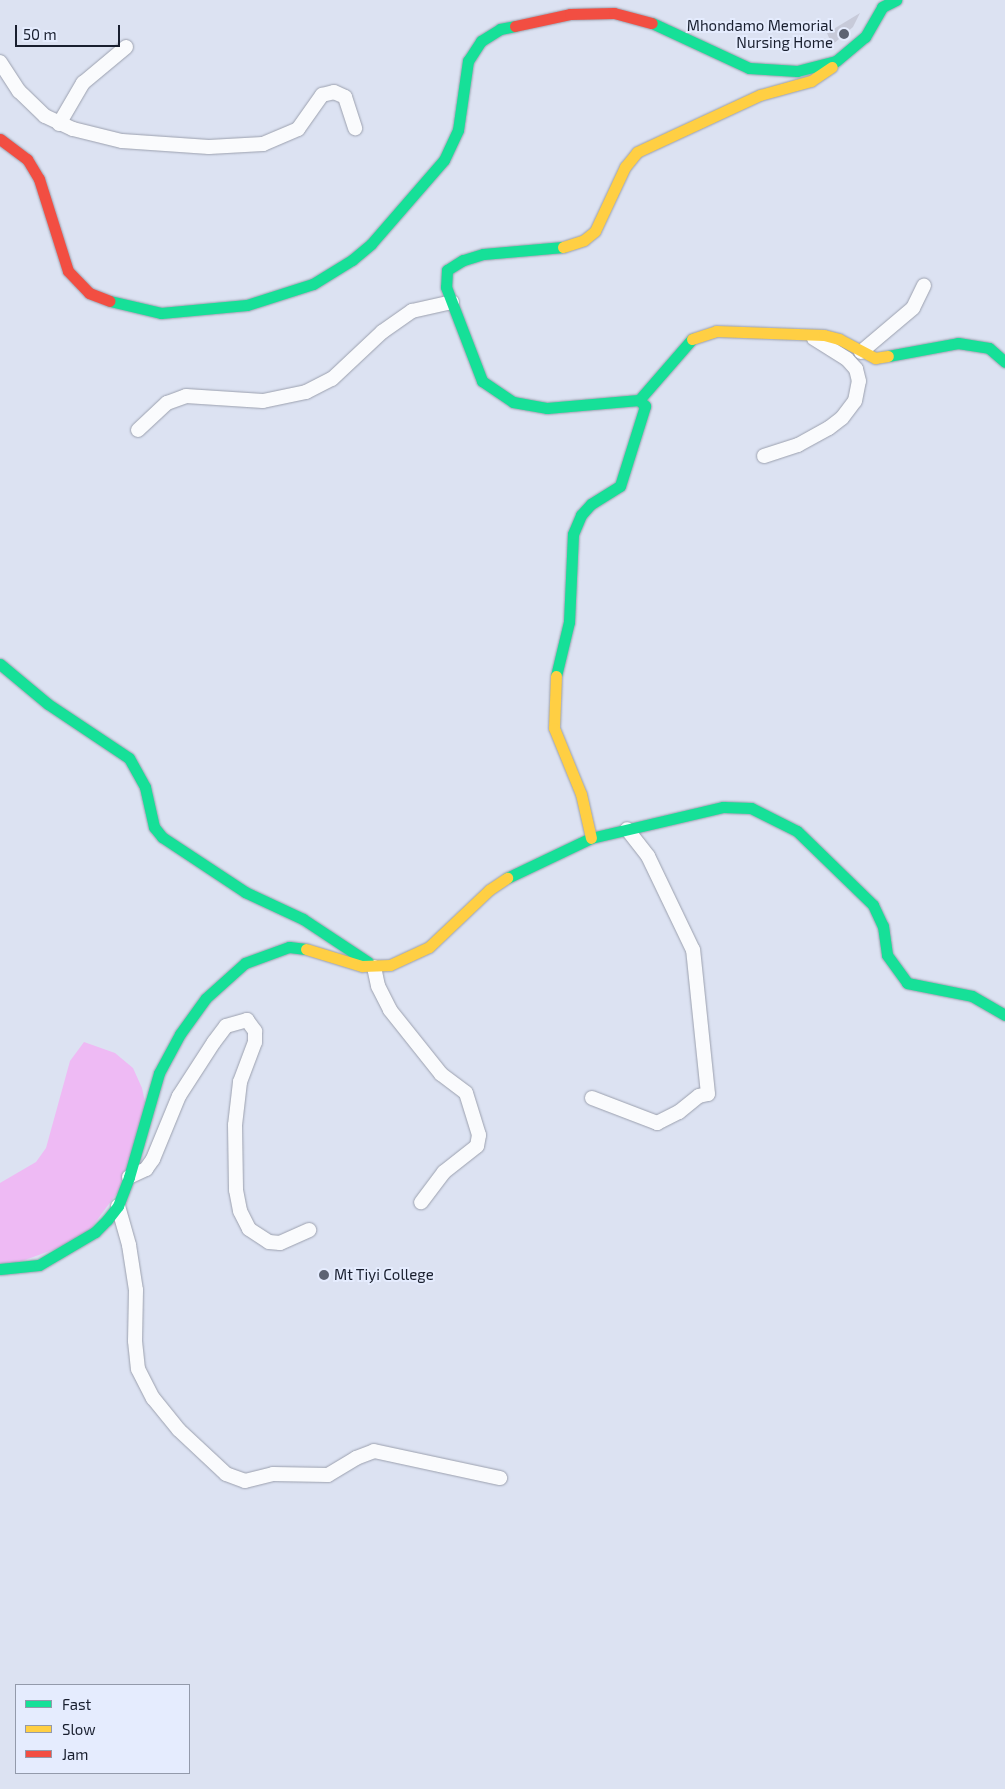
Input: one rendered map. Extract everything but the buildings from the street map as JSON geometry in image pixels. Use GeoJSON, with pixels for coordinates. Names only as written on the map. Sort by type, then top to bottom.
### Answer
{"type":"FeatureCollection","features":[{"type":"Feature","properties":{"kind":"main road"},"geometry":{"type":"LineString","coordinates":[[896,0],[882,7],[865,37],[836,61],[831,69],[811,81],[754,98],[636,152],[625,167],[595,231],[584,240],[562,247],[496,251],[454,264],[445,276],[452,302],[482,381],[513,402],[546,408],[639,400],[672,364],[686,342],[697,335],[716,331],[806,334],[839,339],[875,358],[887,358],[958,343],[989,348],[1005,362]]}},
{"type":"Feature","properties":{"kind":"main road"},"geometry":{"type":"LineString","coordinates":[[0,139],[27,159],[39,179],[68,271],[77,282],[89,293],[140,311],[186,312],[247,305],[288,294],[329,276],[371,244],[444,160],[458,130],[468,61],[481,42],[500,29],[570,14],[614,13],[666,27],[749,68],[797,71],[836,61]]}},
{"type":"Feature","properties":{"kind":"main road"},"geometry":{"type":"LineString","coordinates":[[591,838],[581,794],[554,728],[554,684],[569,622],[574,534],[581,515],[591,504],[620,486],[645,406],[639,400]]}},
{"type":"Feature","properties":{"kind":"main road"},"geometry":{"type":"LineString","coordinates":[[0,664],[48,704],[129,758],[145,787],[154,827],[162,837],[245,892],[303,919],[357,952],[374,967]]}},
{"type":"Feature","properties":{"kind":"main road"},"geometry":{"type":"LineString","coordinates":[[0,1269],[39,1265],[95,1232],[118,1206],[129,1177],[159,1073],[180,1034],[206,998],[230,975],[261,955],[290,947],[305,947],[362,966],[390,965],[428,947],[475,902],[512,875],[564,848],[591,838],[723,808],[752,808],[797,831],[873,905],[883,926],[887,955],[894,969],[907,983],[972,996],[1005,1015]]}},
{"type":"Feature","properties":{"kind":"street"},"geometry":{"type":"LineString","coordinates":[[869,0],[872,23]]}},
{"type":"Feature","properties":{"kind":"street"},"geometry":{"type":"LineString","coordinates":[[59,124],[83,83],[126,47]]}},
{"type":"Feature","properties":{"kind":"street"},"geometry":{"type":"LineString","coordinates":[[0,62],[30,104],[59,124],[93,135],[155,145],[209,147],[263,144],[298,129],[322,95],[334,92],[346,98],[355,128]]}},
{"type":"Feature","properties":{"kind":"street"},"geometry":{"type":"LineString","coordinates":[[861,352],[913,308],[924,285]]}},
{"type":"Feature","properties":{"kind":"street"},"geometry":{"type":"LineString","coordinates":[[138,430],[167,403],[186,396],[263,401],[321,386],[382,332],[412,311],[452,302]]}},
{"type":"Feature","properties":{"kind":"street"},"geometry":{"type":"LineString","coordinates":[[764,456],[798,445],[829,428],[856,401],[859,381],[856,369],[847,359],[806,334]]}},
{"type":"Feature","properties":{"kind":"street"},"geometry":{"type":"LineString","coordinates":[[592,1098],[657,1123],[679,1112],[699,1096],[708,1094],[693,950],[648,856],[627,829]]}},
{"type":"Feature","properties":{"kind":"street"},"geometry":{"type":"LineString","coordinates":[[374,967],[390,1010],[441,1074],[466,1093],[479,1135],[476,1146],[444,1172],[422,1202]]}},
{"type":"Feature","properties":{"kind":"street"},"geometry":{"type":"LineString","coordinates":[[129,1177],[146,1169],[153,1159],[175,1104],[226,1026],[247,1020],[255,1031],[255,1042],[240,1082],[235,1125],[236,1190],[240,1211],[249,1229],[269,1242],[280,1242],[308,1230]]}},
{"type":"Feature","properties":{"kind":"street"},"geometry":{"type":"LineString","coordinates":[[118,1206],[129,1245],[136,1290],[135,1341],[138,1369],[153,1398],[179,1430],[226,1474],[245,1481],[273,1474],[328,1475],[356,1458],[374,1451],[500,1478]]}},
{"type":"Feature","properties":{"kind":"shaded area"},"geometry":{"type":"Polygon","coordinates":[[[84,1042],[115,1053],[133,1068],[142,1088],[145,1102],[129,1177],[83,1239],[0,1269],[0,1183],[36,1162],[46,1148],[70,1061],[84,1042]]]}},
{"type":"Feature","properties":{"kind":"traffic: fast"},"geometry":{"type":"LineString","coordinates":[[652,23],[749,68],[797,71],[836,61],[865,37],[882,7],[896,0]]}},
{"type":"Feature","properties":{"kind":"traffic: fast"},"geometry":{"type":"LineString","coordinates":[[110,301],[161,313],[247,305],[313,284],[352,260],[371,244],[444,160],[458,130],[468,61],[481,41],[500,29],[515,26]]}},
{"type":"Feature","properties":{"kind":"traffic: fast"},"geometry":{"type":"LineString","coordinates":[[563,247],[483,254],[463,260],[447,270],[446,287],[482,381],[513,402],[547,408],[639,400],[692,339]]}},
{"type":"Feature","properties":{"kind":"traffic: fast"},"geometry":{"type":"LineString","coordinates":[[888,356],[958,343],[989,348],[1005,362]]}},
{"type":"Feature","properties":{"kind":"traffic: fast"},"geometry":{"type":"LineString","coordinates":[[556,676],[569,622],[573,534],[581,515],[591,504],[620,486],[645,406],[639,400]]}},
{"type":"Feature","properties":{"kind":"traffic: fast"},"geometry":{"type":"LineString","coordinates":[[0,664],[48,704],[129,758],[145,787],[154,827],[162,837],[245,892],[303,919],[368,962]]}},
{"type":"Feature","properties":{"kind":"traffic: fast"},"geometry":{"type":"LineString","coordinates":[[507,878],[591,838],[723,807],[751,808],[797,831],[873,905],[883,926],[887,955],[907,983],[972,996],[1005,1015]]}},
{"type":"Feature","properties":{"kind":"traffic: fast"},"geometry":{"type":"LineString","coordinates":[[0,1269],[39,1265],[95,1232],[107,1220],[118,1206],[129,1177],[159,1073],[180,1034],[206,998],[245,963],[289,947],[306,949]]}},
{"type":"Feature","properties":{"kind":"traffic: slow"},"geometry":{"type":"LineString","coordinates":[[563,247],[584,240],[595,231],[625,167],[637,152],[760,95],[811,81],[832,67]]}},
{"type":"Feature","properties":{"kind":"traffic: slow"},"geometry":{"type":"LineString","coordinates":[[692,339],[716,331],[824,335],[839,339],[875,358],[888,356]]}},
{"type":"Feature","properties":{"kind":"traffic: slow"},"geometry":{"type":"LineString","coordinates":[[556,676],[554,728],[581,794],[591,838]]}},
{"type":"Feature","properties":{"kind":"traffic: slow"},"geometry":{"type":"LineString","coordinates":[[306,949],[362,966],[390,965],[429,947],[489,890],[507,878]]}},
{"type":"Feature","properties":{"kind":"traffic: jam"},"geometry":{"type":"LineString","coordinates":[[515,26],[570,14],[614,13],[652,23]]}},
{"type":"Feature","properties":{"kind":"traffic: jam"},"geometry":{"type":"LineString","coordinates":[[0,139],[27,159],[39,179],[68,271],[89,293],[110,301]]}},
{"type":"Feature","properties":{"kind":"place","name":"Mhondamo Memorial Nursing Home"},"geometry":{"type":"Point","coordinates":[844,34]}},
{"type":"Feature","properties":{"kind":"place","name":"Mt Tiyi College"},"geometry":{"type":"Point","coordinates":[324,1275]}}]}
